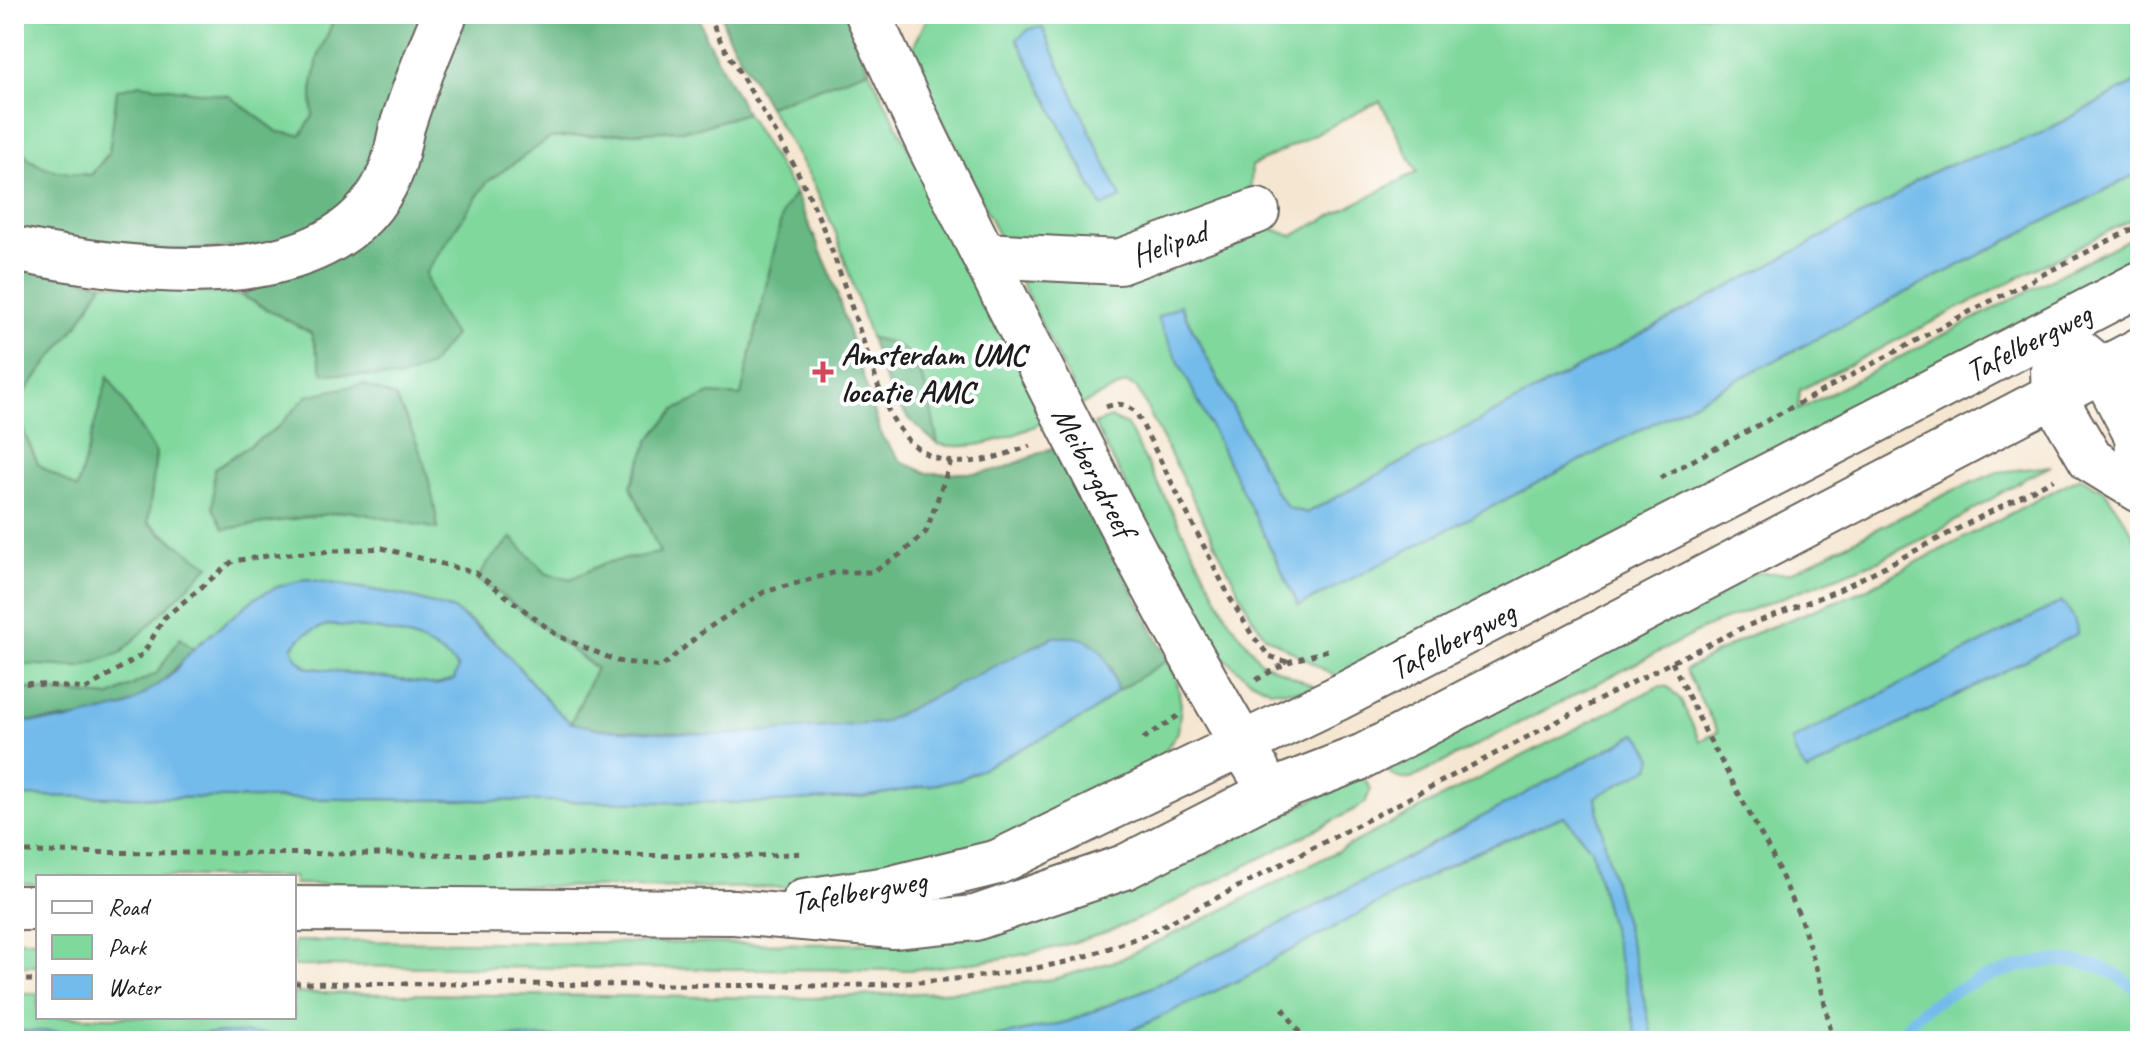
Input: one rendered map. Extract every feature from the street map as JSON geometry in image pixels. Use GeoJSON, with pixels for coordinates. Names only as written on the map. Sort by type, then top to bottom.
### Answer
{"type":"FeatureCollection","features":[{"type":"Feature","properties":{"kind":"street"},"geometry":{"type":"LineString","coordinates":[[14,249],[109,266],[189,271],[257,265],[318,246],[346,229],[368,209],[390,175],[421,70],[445,14]]}},
{"type":"Feature","properties":{"kind":"street","name":"Meibergdreef"},"geometry":{"type":"LineString","coordinates":[[868,14],[914,118],[1069,425],[1215,699],[1271,792]]}},
{"type":"Feature","properties":{"kind":"street","name":"Helipad"},"geometry":{"type":"LineString","coordinates":[[984,255],[1119,262],[1257,211]]}},
{"type":"Feature","properties":{"kind":"street","name":"Tafelbergweg"},"geometry":{"type":"LineString","coordinates":[[734,912],[888,889],[998,862],[1243,745],[2140,284]]}},
{"type":"Feature","properties":{"kind":"street"},"geometry":{"type":"LineString","coordinates":[[2140,478],[2137,436],[2121,361],[2052,329],[2054,397],[2091,460],[2140,490]]}},
{"type":"Feature","properties":{"kind":"street","name":"Tafelbergweg"},"geometry":{"type":"LineString","coordinates":[[296,909],[734,912],[893,926],[975,918],[1125,867],[1271,792],[1364,756],[2121,361]]}},
{"type":"Feature","properties":{"kind":"street"},"geometry":{"type":"LineString","coordinates":[[14,908],[36,908]]}},
{"type":"Feature","properties":{"kind":"path"},"geometry":{"type":"LineString","coordinates":[[710,14],[716,33],[811,200],[828,237],[875,376],[899,432],[922,451],[951,461],[982,462],[1038,443],[1114,404],[1125,404],[1136,412],[1230,598],[1252,635],[1269,656],[1288,662]]}},
{"type":"Feature","properties":{"kind":"path"},"geometry":{"type":"LineString","coordinates":[[1648,484],[1971,311],[2140,225]]}},
{"type":"Feature","properties":{"kind":"path"},"geometry":{"type":"LineString","coordinates":[[14,682],[86,689],[143,654],[164,618],[233,561],[274,555],[382,548],[476,573],[558,636],[617,661],[661,667],[705,630],[764,592],[837,572],[872,572],[901,554],[926,532],[951,461]]}},
{"type":"Feature","properties":{"kind":"path"},"geometry":{"type":"LineString","coordinates":[[1133,746],[1180,715],[1288,662],[1340,647]]}},
{"type":"Feature","properties":{"kind":"path"},"geometry":{"type":"LineString","coordinates":[[1672,662],[1706,733],[1772,855],[1800,917],[1819,977],[1833,1041]]}},
{"type":"Feature","properties":{"kind":"path"},"geometry":{"type":"LineString","coordinates":[[14,852],[724,856],[812,853]]}},
{"type":"Feature","properties":{"kind":"path"},"geometry":{"type":"LineString","coordinates":[[14,980],[36,980]]}},
{"type":"Feature","properties":{"kind":"path"},"geometry":{"type":"LineString","coordinates":[[1283,1008],[1305,1041]]}},
{"type":"Feature","properties":{"kind":"green space"},"geometry":{"type":"Polygon","coordinates":[[[14,14],[336,14],[318,57],[312,91],[313,116],[301,136],[278,132],[229,96],[113,124],[109,153],[91,175],[58,172],[31,161],[17,143],[14,14]]]}},
{"type":"Feature","properties":{"kind":"green space"},"geometry":{"type":"Polygon","coordinates":[[[336,14],[427,14],[375,165],[355,194],[323,224],[270,245],[162,252],[14,232],[14,112],[17,141],[31,160],[60,172],[91,175],[109,153],[117,90],[140,84],[229,96],[278,132],[301,135],[313,116],[312,91],[318,58],[336,14]]]}},
{"type":"Feature","properties":{"kind":"green space"},"geometry":{"type":"Polygon","coordinates":[[[467,14],[698,14],[705,36],[746,113],[695,129],[550,138],[487,182],[425,274],[436,307],[454,335],[430,366],[401,378],[323,373],[311,333],[241,295],[356,243],[432,98],[467,14]]]}},
{"type":"Feature","properties":{"kind":"green space"},"geometry":{"type":"Polygon","coordinates":[[[721,14],[846,14],[869,70],[768,106],[727,34],[721,14]]]}},
{"type":"Feature","properties":{"kind":"green space"},"geometry":{"type":"Polygon","coordinates":[[[929,14],[2140,14],[2140,80],[2036,136],[1941,168],[1916,180],[1892,200],[1307,513],[1288,508],[1274,489],[1181,306],[1158,317],[1299,606],[2140,172],[2140,215],[1800,390],[1798,410],[2140,233],[2140,272],[1342,680],[1265,636],[1252,617],[1137,388],[1126,383],[1081,405],[910,54],[929,14]],[[1380,101],[1252,166],[1250,200],[1262,225],[1292,236],[1417,172],[1380,101]],[[1078,106],[1055,114],[1092,189],[1121,198],[1078,106]]]}},
{"type":"Feature","properties":{"kind":"green space"},"geometry":{"type":"Polygon","coordinates":[[[869,70],[1046,421],[1007,437],[979,444],[938,444],[923,380],[893,344],[870,337],[835,231],[813,182],[768,106],[869,70]]]}},
{"type":"Feature","properties":{"kind":"green space"},"geometry":{"type":"Polygon","coordinates":[[[746,113],[795,193],[783,212],[741,396],[709,394],[650,439],[631,486],[660,553],[605,563],[571,579],[547,574],[477,580],[596,669],[571,723],[500,646],[454,610],[402,595],[307,579],[255,598],[193,649],[180,639],[157,673],[109,697],[14,687],[14,664],[81,667],[121,653],[208,566],[148,522],[156,454],[108,377],[77,490],[38,464],[14,410],[79,323],[103,283],[241,295],[311,333],[436,307],[425,274],[487,182],[550,138],[695,129],[746,113]],[[278,427],[214,469],[224,529],[349,511],[438,529],[278,427]]]}},
{"type":"Feature","properties":{"kind":"green space"},"geometry":{"type":"Polygon","coordinates":[[[795,193],[830,272],[882,437],[902,462],[927,473],[979,473],[1002,469],[1057,446],[1168,660],[1117,691],[1111,667],[1053,637],[881,723],[720,735],[601,729],[571,723],[596,668],[477,580],[487,563],[512,538],[547,574],[571,579],[605,563],[660,553],[631,486],[650,439],[675,410],[710,394],[741,396],[783,211],[795,193]]]}},
{"type":"Feature","properties":{"kind":"green space"},"geometry":{"type":"Polygon","coordinates":[[[14,267],[103,283],[79,323],[14,406],[14,267]]]}},
{"type":"Feature","properties":{"kind":"green space"},"geometry":{"type":"Polygon","coordinates":[[[870,337],[898,346],[913,360],[928,395],[938,444],[911,421],[894,397],[870,337]]]}},
{"type":"Feature","properties":{"kind":"green space"},"geometry":{"type":"Polygon","coordinates":[[[108,376],[156,454],[148,523],[209,566],[121,653],[81,667],[14,664],[14,410],[38,464],[77,489],[108,376]]]}},
{"type":"Feature","properties":{"kind":"green space"},"geometry":{"type":"Polygon","coordinates":[[[362,384],[395,397],[404,414],[423,461],[438,529],[349,511],[224,529],[213,508],[214,469],[278,427],[307,396],[362,384]]]}},
{"type":"Feature","properties":{"kind":"green space"},"geometry":{"type":"Polygon","coordinates":[[[1111,418],[1127,425],[1229,620],[1261,662],[1313,686],[1308,691],[1271,690],[1247,678],[1214,649],[1094,424],[1111,418]]]}},
{"type":"Feature","properties":{"kind":"green space"},"geometry":{"type":"Polygon","coordinates":[[[2051,466],[1942,529],[1880,560],[1711,625],[1411,779],[1394,776],[1382,763],[1754,573],[1790,573],[1954,490],[1998,472],[2051,466]]]}},
{"type":"Feature","properties":{"kind":"green space"},"geometry":{"type":"Polygon","coordinates":[[[2080,477],[2105,491],[2128,525],[2140,547],[2140,1041],[1109,1041],[1256,972],[1274,959],[1471,854],[1564,816],[1650,767],[1636,735],[1299,915],[1152,987],[1067,1022],[991,1038],[799,1040],[14,1031],[14,993],[36,993],[36,1019],[296,1019],[296,993],[813,998],[963,991],[1053,979],[1119,960],[1213,915],[1659,686],[1668,687],[1680,699],[1700,741],[1718,732],[1685,670],[1748,636],[1864,590],[2080,477]]]}},
{"type":"Feature","properties":{"kind":"green space"},"geometry":{"type":"Polygon","coordinates":[[[327,625],[380,630],[415,639],[431,646],[458,668],[454,680],[436,685],[306,667],[296,657],[292,647],[306,633],[327,625]]]}},
{"type":"Feature","properties":{"kind":"green space"},"geometry":{"type":"Polygon","coordinates":[[[180,638],[193,649],[162,681],[136,701],[113,711],[85,717],[14,722],[14,688],[109,697],[157,673],[180,638]]]}},
{"type":"Feature","properties":{"kind":"green space"},"geometry":{"type":"Polygon","coordinates":[[[1168,660],[1177,681],[1181,705],[1178,732],[1154,767],[973,858],[790,887],[296,884],[296,875],[36,875],[36,884],[14,884],[14,796],[758,803],[865,797],[959,780],[1088,715],[1117,691],[1168,660]]]}},
{"type":"Feature","properties":{"kind":"green space"},"geometry":{"type":"Polygon","coordinates":[[[1362,775],[1371,789],[1365,803],[1130,923],[1082,940],[1018,956],[909,970],[296,966],[296,941],[853,944],[957,939],[1055,917],[1121,894],[1362,775]]]}},
{"type":"Feature","properties":{"kind":"green space"},"geometry":{"type":"Polygon","coordinates":[[[14,940],[36,940],[36,966],[14,966],[14,940]]]}},
{"type":"Feature","properties":{"kind":"water"},"geometry":{"type":"Polygon","coordinates":[[[1042,27],[1121,198],[1102,207],[1017,39],[1030,29],[1042,27]]]}},
{"type":"Feature","properties":{"kind":"water"},"geometry":{"type":"Polygon","coordinates":[[[2140,80],[2140,172],[1299,606],[1157,318],[1180,305],[1274,489],[1288,508],[1307,513],[1891,200],[1916,180],[1941,168],[2036,136],[2140,80]]]}},
{"type":"Feature","properties":{"kind":"water"},"geometry":{"type":"Polygon","coordinates":[[[306,579],[402,595],[454,610],[500,646],[571,723],[601,729],[720,735],[881,723],[1053,637],[1080,638],[1095,646],[1109,667],[1117,691],[1088,715],[959,780],[865,797],[758,803],[14,796],[14,722],[64,721],[127,706],[170,676],[193,649],[255,598],[277,587],[306,579]],[[327,625],[306,633],[292,647],[296,657],[306,667],[436,685],[454,680],[458,668],[431,646],[398,634],[327,625]]]}},
{"type":"Feature","properties":{"kind":"water"},"geometry":{"type":"Polygon","coordinates":[[[2061,602],[2073,616],[2077,634],[1807,772],[1799,761],[1792,740],[2061,602]]]}},
{"type":"Feature","properties":{"kind":"water"},"geometry":{"type":"Polygon","coordinates":[[[1636,734],[1653,758],[1650,767],[1596,797],[1653,1041],[1637,1041],[1591,849],[1564,816],[1471,854],[1274,959],[1256,972],[1109,1041],[14,1041],[14,1031],[799,1040],[991,1038],[1067,1022],[1152,987],[1299,915],[1636,734]]]}},
{"type":"Feature","properties":{"kind":"waterway"},"geometry":{"type":"LineString","coordinates":[[1902,1041],[1908,1026],[1922,1011],[1942,998],[1992,976],[2038,963],[2068,961],[2091,965],[2121,977],[2140,993]]}},
{"type":"Feature","properties":{"kind":"place","name":"Amsterdam UMC locatie AMC"},"geometry":{"type":"Point","coordinates":[823,372]}}]}
